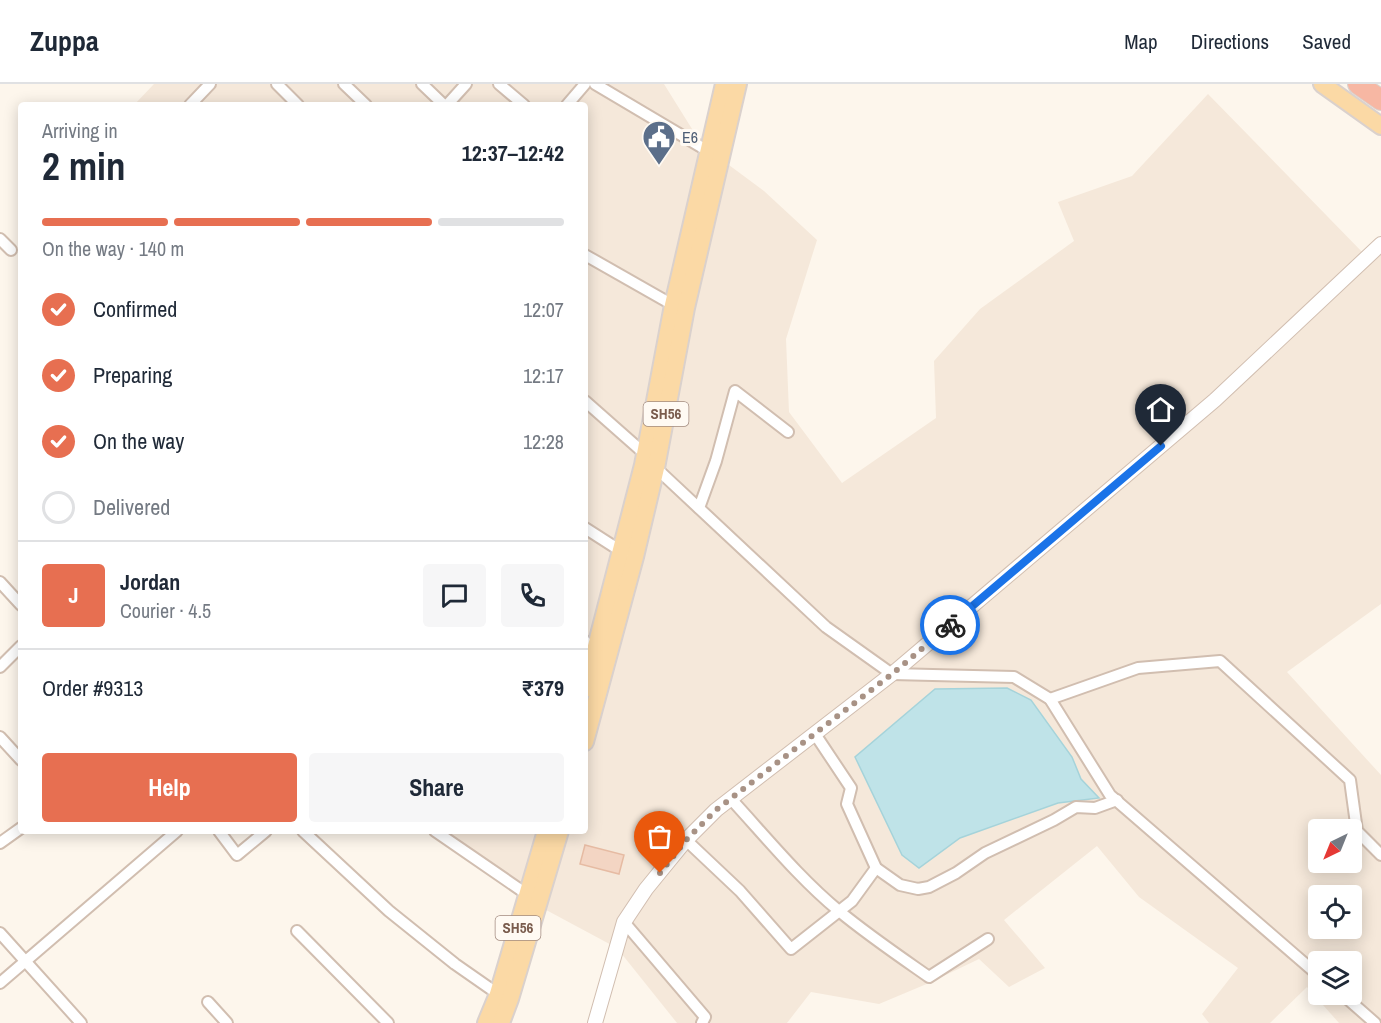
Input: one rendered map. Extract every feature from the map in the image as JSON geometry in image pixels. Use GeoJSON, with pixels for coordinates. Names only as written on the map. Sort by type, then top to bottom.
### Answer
{"type":"FeatureCollection","features":[{"type":"Feature","properties":{"kind":"highway"},"geometry":{"type":"LineString","coordinates":[[1358,84],[1381,100]]}},
{"type":"Feature","properties":{"kind":"main road","name":"SH56"},"geometry":{"type":"LineString","coordinates":[[588,729],[628,554],[673,305],[724,84]]}},
{"type":"Feature","properties":{"kind":"main road","name":"SH56"},"geometry":{"type":"LineString","coordinates":[[588,663],[590,646],[628,554],[657,468],[686,308],[738,84]]}},
{"type":"Feature","properties":{"kind":"main road"},"geometry":{"type":"LineString","coordinates":[[1322,84],[1381,126]]}},
{"type":"Feature","properties":{"kind":"main road","name":"SH56"},"geometry":{"type":"LineString","coordinates":[[486,1023],[498,994],[545,834]]}},
{"type":"Feature","properties":{"kind":"main road","name":"SH56"},"geometry":{"type":"LineString","coordinates":[[501,1023],[514,988],[559,834]]}},
{"type":"Feature","properties":{"kind":"street"},"geometry":{"type":"LineString","coordinates":[[193,102],[210,84]]}},
{"type":"Feature","properties":{"kind":"street"},"geometry":{"type":"LineString","coordinates":[[277,84],[295,102]]}},
{"type":"Feature","properties":{"kind":"street"},"geometry":{"type":"LineString","coordinates":[[344,84],[363,102]]}},
{"type":"Feature","properties":{"kind":"street"},"geometry":{"type":"LineString","coordinates":[[422,84],[443,102]]}},
{"type":"Feature","properties":{"kind":"street"},"geometry":{"type":"LineString","coordinates":[[449,102],[466,84]]}},
{"type":"Feature","properties":{"kind":"street"},"geometry":{"type":"LineString","coordinates":[[500,84],[521,102]]}},
{"type":"Feature","properties":{"kind":"street"},"geometry":{"type":"LineString","coordinates":[[570,102],[585,84]]}},
{"type":"Feature","properties":{"kind":"street"},"geometry":{"type":"LineString","coordinates":[[595,84],[708,151]]}},
{"type":"Feature","properties":{"kind":"street"},"geometry":{"type":"LineString","coordinates":[[0,239],[11,250]]}},
{"type":"Feature","properties":{"kind":"street"},"geometry":{"type":"LineString","coordinates":[[595,1023],[624,922],[646,889],[686,840],[716,810],[892,674],[1215,400],[1381,244]]}},
{"type":"Feature","properties":{"kind":"street"},"geometry":{"type":"LineString","coordinates":[[588,257],[673,305]]}},
{"type":"Feature","properties":{"kind":"street"},"geometry":{"type":"LineString","coordinates":[[699,508],[716,461],[735,391],[788,432]]}},
{"type":"Feature","properties":{"kind":"street"},"geometry":{"type":"LineString","coordinates":[[588,404],[645,454]]}},
{"type":"Feature","properties":{"kind":"street"},"geometry":{"type":"LineString","coordinates":[[657,468],[826,627],[892,674],[1014,677],[1050,699],[1110,795],[1308,966]]}},
{"type":"Feature","properties":{"kind":"street"},"geometry":{"type":"LineString","coordinates":[[588,530],[628,554]]}},
{"type":"Feature","properties":{"kind":"street"},"geometry":{"type":"LineString","coordinates":[[0,582],[18,601]]}},
{"type":"Feature","properties":{"kind":"street"},"geometry":{"type":"LineString","coordinates":[[0,667],[18,649]]}},
{"type":"Feature","properties":{"kind":"street"},"geometry":{"type":"LineString","coordinates":[[1050,699],[1138,668],[1220,662],[1350,780],[1357,831],[1381,855]]}},
{"type":"Feature","properties":{"kind":"street"},"geometry":{"type":"LineString","coordinates":[[815,734],[851,788],[847,804],[876,868],[906,887],[924,888],[956,873],[985,853],[1076,807],[1095,808],[1117,800]]}},
{"type":"Feature","properties":{"kind":"street"},"geometry":{"type":"LineString","coordinates":[[0,737],[18,757]]}},
{"type":"Feature","properties":{"kind":"street"},"geometry":{"type":"LineString","coordinates":[[730,799],[772,846],[840,912],[887,949],[928,977],[987,939]]}},
{"type":"Feature","properties":{"kind":"street"},"geometry":{"type":"LineString","coordinates":[[0,843],[18,830]]}},
{"type":"Feature","properties":{"kind":"street"},"geometry":{"type":"LineString","coordinates":[[0,983],[173,834]]}},
{"type":"Feature","properties":{"kind":"street"},"geometry":{"type":"LineString","coordinates":[[221,834],[237,855],[262,834]]}},
{"type":"Feature","properties":{"kind":"street"},"geometry":{"type":"LineString","coordinates":[[306,834],[389,911],[455,964],[498,994]]}},
{"type":"Feature","properties":{"kind":"street"},"geometry":{"type":"LineString","coordinates":[[439,834],[528,895]]}},
{"type":"Feature","properties":{"kind":"street"},"geometry":{"type":"LineString","coordinates":[[686,840],[740,891],[790,949],[852,901],[876,868]]}},
{"type":"Feature","properties":{"kind":"street"},"geometry":{"type":"LineString","coordinates":[[624,922],[705,1017],[702,1023]]}},
{"type":"Feature","properties":{"kind":"street"},"geometry":{"type":"LineString","coordinates":[[297,931],[388,1023]]}},
{"type":"Feature","properties":{"kind":"street"},"geometry":{"type":"LineString","coordinates":[[0,933],[81,1023]]}},
{"type":"Feature","properties":{"kind":"street"},"geometry":{"type":"LineString","coordinates":[[208,1002],[227,1023]]}},
{"type":"Feature","properties":{"kind":"street"},"geometry":{"type":"LineString","coordinates":[[1354,1005],[1374,1023]]}},
{"type":"Feature","properties":{"kind":"shaded area"},"geometry":{"type":"Polygon","coordinates":[[[154,84],[664,84],[702,145],[764,191],[817,240],[786,339],[789,412],[842,483],[936,418],[934,361],[980,309],[1074,241],[1058,202],[1132,176],[1208,94],[1367,257],[1381,244],[1381,604],[1287,672],[1381,775],[1381,1023],[1339,1023],[1323,1005],[1362,1005],[1362,951],[1308,951],[1308,988],[1270,1023],[1209,1023],[1202,1014],[1238,968],[1139,897],[1097,846],[1004,920],[1045,968],[1009,987],[979,959],[879,1004],[811,992],[787,1023],[677,1023],[617,948],[535,904],[436,834],[588,834],[588,102],[137,102],[154,84]]]}},
{"type":"Feature","properties":{"kind":"water"},"geometry":{"type":"Polygon","coordinates":[[[1007,688],[1031,700],[1072,757],[1081,779],[1099,798],[1058,803],[960,838],[919,868],[902,855],[855,757],[935,689],[1007,688]]]}},
{"type":"Feature","properties":{"kind":"building"},"geometry":{"type":"Polygon","coordinates":[[[585,845],[624,855],[619,874],[580,864],[585,845]]]}},
{"type":"Feature","properties":{"kind":"way so far"},"geometry":{"type":"LineString","coordinates":[[660,873],[686,840],[716,810],[892,674],[950,625]]}},
{"type":"Feature","properties":{"kind":"place","name":"E6"},"geometry":{"type":"Point","coordinates":[659,166]}},
{"type":"Feature","properties":{"kind":"route"},"geometry":{"type":"LineString","coordinates":[[950,625],[1161,446]]}}]}
